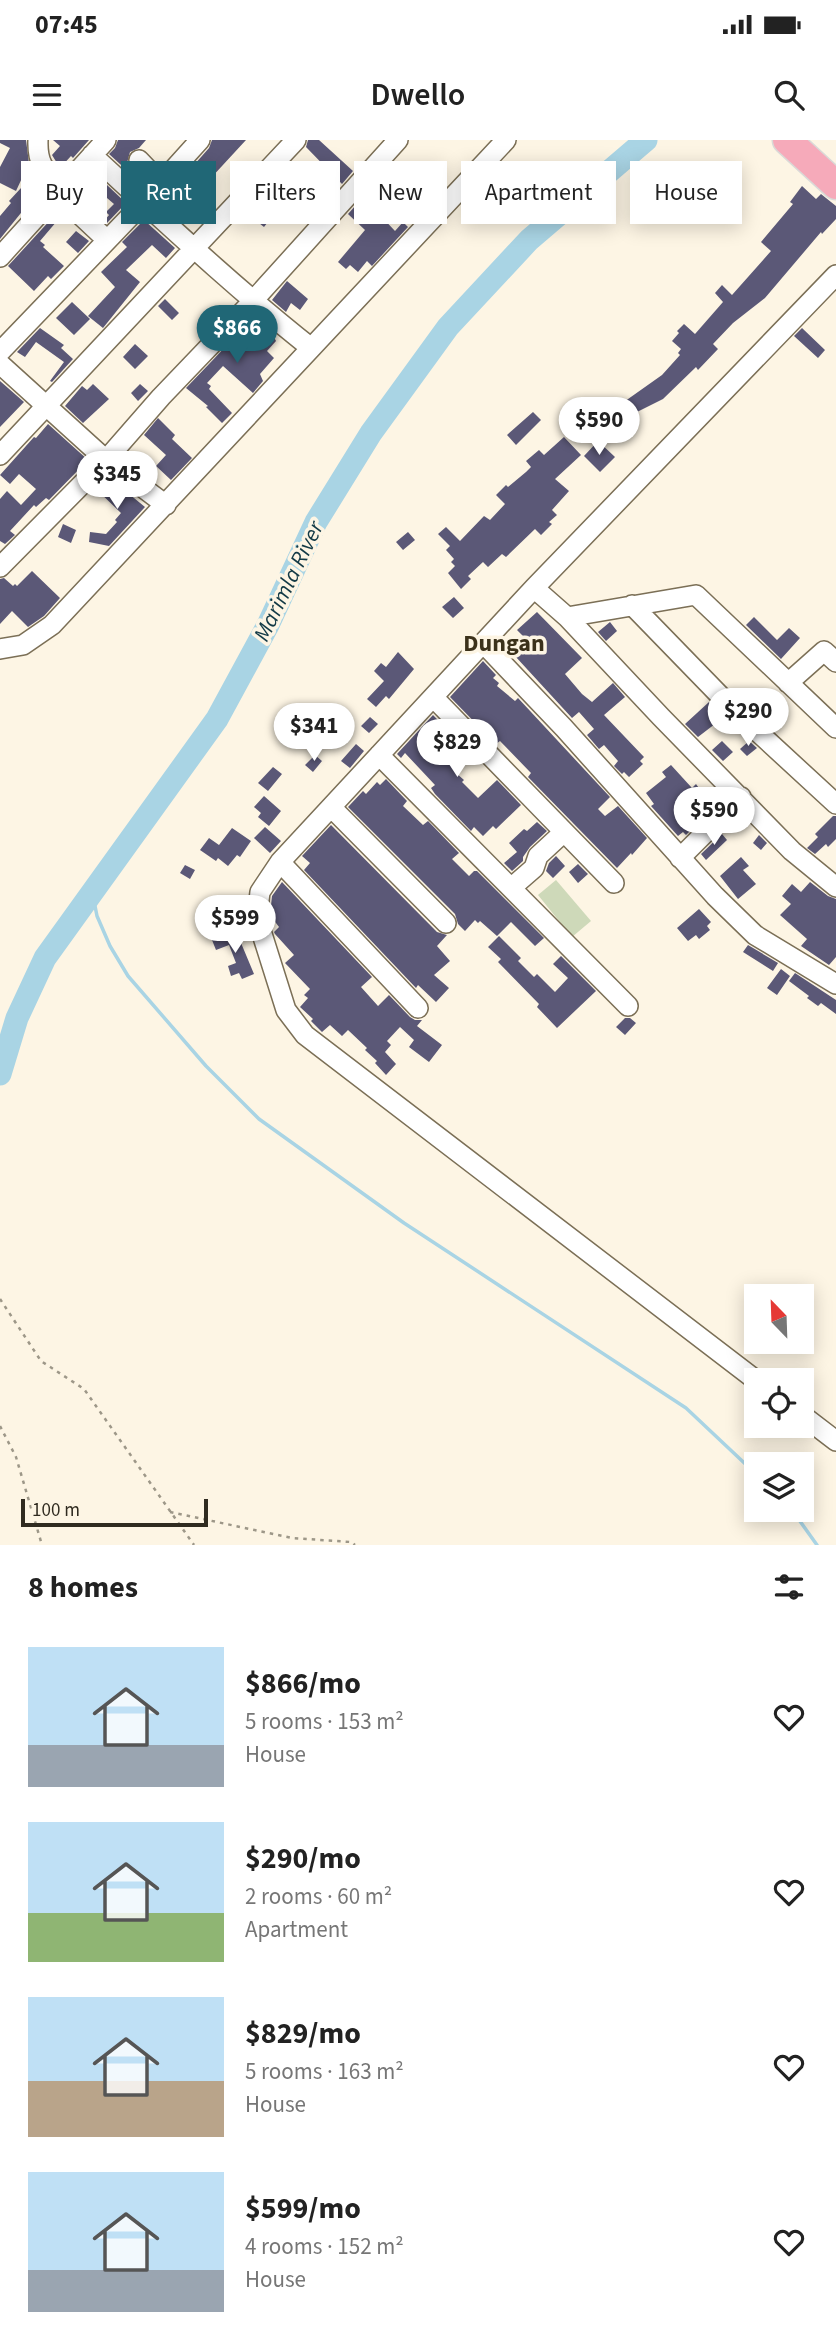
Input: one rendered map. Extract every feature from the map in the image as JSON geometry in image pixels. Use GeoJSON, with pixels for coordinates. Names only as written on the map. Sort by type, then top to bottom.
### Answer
{"type":"FeatureCollection","features":[{"type":"Feature","properties":{"kind":"highway"},"geometry":{"type":"LineString","coordinates":[[787,140],[836,185]]}},
{"type":"Feature","properties":{"kind":"street"},"geometry":{"type":"LineString","coordinates":[[38,140],[39,161]]}},
{"type":"Feature","properties":{"kind":"street"},"geometry":{"type":"LineString","coordinates":[[87,161],[106,140]]}},
{"type":"Feature","properties":{"kind":"street"},"geometry":{"type":"LineString","coordinates":[[181,161],[201,140]]}},
{"type":"Feature","properties":{"kind":"street"},"geometry":{"type":"LineString","coordinates":[[0,455],[296,140]]}},
{"type":"Feature","properties":{"kind":"street"},"geometry":{"type":"LineString","coordinates":[[0,567],[106,460],[398,140]]}},
{"type":"Feature","properties":{"kind":"street"},"geometry":{"type":"LineString","coordinates":[[0,649],[23,645],[52,625],[506,140]]}},
{"type":"Feature","properties":{"kind":"street"},"geometry":{"type":"LineString","coordinates":[[92,155],[121,181]]}},
{"type":"Feature","properties":{"kind":"street"},"geometry":{"type":"LineString","coordinates":[[0,257],[30,224]]}},
{"type":"Feature","properties":{"kind":"street"},"geometry":{"type":"LineString","coordinates":[[92,224],[107,240]]}},
{"type":"Feature","properties":{"kind":"street"},"geometry":{"type":"LineString","coordinates":[[0,352],[123,224]]}},
{"type":"Feature","properties":{"kind":"street"},"geometry":{"type":"LineString","coordinates":[[169,224],[251,302],[311,348]]}},
{"type":"Feature","properties":{"kind":"street"},"geometry":{"type":"LineString","coordinates":[[744,1371],[305,1035],[286,1010],[257,918],[260,892],[280,862],[534,589],[836,275]]}},
{"type":"Feature","properties":{"kind":"street"},"geometry":{"type":"LineString","coordinates":[[0,363],[106,460],[166,505]]}},
{"type":"Feature","properties":{"kind":"street"},"geometry":{"type":"LineString","coordinates":[[534,589],[567,617],[660,717],[792,851],[836,887]]}},
{"type":"Feature","properties":{"kind":"street"},"geometry":{"type":"LineString","coordinates":[[567,617],[696,595],[836,728]]}},
{"type":"Feature","properties":{"kind":"street"},"geometry":{"type":"LineString","coordinates":[[632,605],[734,710],[836,804]]}},
{"type":"Feature","properties":{"kind":"street"},"geometry":{"type":"LineString","coordinates":[[484,643],[715,896],[755,934],[836,984]]}},
{"type":"Feature","properties":{"kind":"street"},"geometry":{"type":"LineString","coordinates":[[788,683],[824,651],[836,662]]}},
{"type":"Feature","properties":{"kind":"street"},"geometry":{"type":"LineString","coordinates":[[433,697],[614,883]]}},
{"type":"Feature","properties":{"kind":"street"},"geometry":{"type":"LineString","coordinates":[[379,755],[628,1006]]}},
{"type":"Feature","properties":{"kind":"street"},"geometry":{"type":"LineString","coordinates":[[680,858],[740,797]]}},
{"type":"Feature","properties":{"kind":"street"},"geometry":{"type":"LineString","coordinates":[[331,807],[446,923]]}},
{"type":"Feature","properties":{"kind":"street"},"geometry":{"type":"LineString","coordinates":[[511,888],[534,869],[540,853],[564,832]]}},
{"type":"Feature","properties":{"kind":"street"},"geometry":{"type":"LineString","coordinates":[[280,862],[418,1008]]}},
{"type":"Feature","properties":{"kind":"street"},"geometry":{"type":"LineString","coordinates":[[814,1424],[836,1441]]}},
{"type":"Feature","properties":{"kind":"path"},"geometry":{"type":"LineString","coordinates":[[0,1299],[41,1361],[84,1389],[194,1545]]}},
{"type":"Feature","properties":{"kind":"path"},"geometry":{"type":"LineString","coordinates":[[0,1426],[16,1457],[42,1545]]}},
{"type":"Feature","properties":{"kind":"path"},"geometry":{"type":"LineString","coordinates":[[170,1512],[292,1538],[351,1542],[355,1545]]}},
{"type":"Feature","properties":{"kind":"green space"},"geometry":{"type":"Polygon","coordinates":[[[556,880],[591,921],[572,937],[538,895],[556,880]]]}},
{"type":"Feature","properties":{"kind":"building"},"geometry":{"type":"Polygon","coordinates":[[[0,140],[26,140],[29,161],[21,161],[21,180],[16,191],[0,183],[0,167],[10,148],[0,143],[0,140]]]}},
{"type":"Feature","properties":{"kind":"building"},"geometry":{"type":"Polygon","coordinates":[[[53,140],[89,140],[73,158],[71,156],[66,161],[56,161],[52,155],[60,146],[53,140]]]}},
{"type":"Feature","properties":{"kind":"building"},"geometry":{"type":"Polygon","coordinates":[[[118,140],[146,140],[139,148],[130,152],[128,161],[121,161],[121,165],[109,154],[118,140]]]}},
{"type":"Feature","properties":{"kind":"building"},"geometry":{"type":"Polygon","coordinates":[[[212,140],[246,140],[216,172],[216,161],[198,161],[212,140]]]}},
{"type":"Feature","properties":{"kind":"building"},"geometry":{"type":"Polygon","coordinates":[[[308,140],[319,140],[353,171],[342,184],[340,161],[320,161],[306,147],[308,140]]]}},
{"type":"Feature","properties":{"kind":"building"},"geometry":{"type":"Polygon","coordinates":[[[107,185],[121,198],[121,208],[107,223],[107,211],[114,204],[107,198],[107,185]]]}},
{"type":"Feature","properties":{"kind":"building"},"geometry":{"type":"Polygon","coordinates":[[[802,186],[816,199],[821,194],[836,206],[836,219],[822,234],[821,232],[765,298],[733,323],[713,344],[718,349],[698,370],[696,367],[663,399],[629,416],[621,404],[662,375],[680,355],[678,353],[681,349],[672,341],[679,333],[677,331],[684,324],[695,334],[723,302],[715,293],[722,285],[732,295],[771,251],[761,242],[793,204],[790,202],[802,186]]]}},
{"type":"Feature","properties":{"kind":"building"},"geometry":{"type":"Polygon","coordinates":[[[21,188],[21,213],[0,239],[0,216],[11,203],[9,201],[21,188]]]}},
{"type":"Feature","properties":{"kind":"building"},"geometry":{"type":"Polygon","coordinates":[[[354,207],[354,220],[348,214],[354,207]]]}},
{"type":"Feature","properties":{"kind":"building"},"geometry":{"type":"Polygon","coordinates":[[[47,224],[54,224],[40,241],[64,266],[51,279],[48,276],[34,291],[8,266],[47,224]]]}},
{"type":"Feature","properties":{"kind":"building"},"geometry":{"type":"Polygon","coordinates":[[[140,224],[148,224],[175,248],[166,258],[152,245],[126,270],[140,282],[103,328],[88,316],[115,287],[101,272],[127,247],[122,242],[140,224]]]}},
{"type":"Feature","properties":{"kind":"building"},"geometry":{"type":"Polygon","coordinates":[[[359,224],[388,224],[395,231],[401,224],[408,227],[372,266],[367,261],[358,272],[350,265],[346,269],[338,262],[365,230],[359,224]]]}},
{"type":"Feature","properties":{"kind":"building"},"geometry":{"type":"Polygon","coordinates":[[[76,231],[89,241],[78,253],[66,242],[76,231]]]}},
{"type":"Feature","properties":{"kind":"building"},"geometry":{"type":"Polygon","coordinates":[[[287,281],[308,299],[300,310],[291,303],[286,312],[272,300],[287,281]]]}},
{"type":"Feature","properties":{"kind":"building"},"geometry":{"type":"Polygon","coordinates":[[[165,299],[179,313],[172,320],[158,306],[165,299]]]}},
{"type":"Feature","properties":{"kind":"building"},"geometry":{"type":"Polygon","coordinates":[[[72,302],[90,319],[74,335],[56,318],[72,302]]]}},
{"type":"Feature","properties":{"kind":"building"},"geometry":{"type":"Polygon","coordinates":[[[254,317],[271,331],[276,341],[267,351],[274,358],[260,374],[263,381],[253,393],[223,366],[207,383],[211,386],[209,389],[232,413],[222,423],[206,407],[208,406],[186,388],[254,317]]]}},
{"type":"Feature","properties":{"kind":"building"},"geometry":{"type":"Polygon","coordinates":[[[40,328],[64,345],[61,348],[73,359],[52,382],[50,381],[64,362],[36,342],[25,357],[17,352],[40,328]]]}},
{"type":"Feature","properties":{"kind":"building"},"geometry":{"type":"Polygon","coordinates":[[[802,328],[825,350],[818,358],[794,336],[802,328]]]}},
{"type":"Feature","properties":{"kind":"building"},"geometry":{"type":"Polygon","coordinates":[[[135,344],[148,356],[135,369],[123,357],[135,344]]]}},
{"type":"Feature","properties":{"kind":"building"},"geometry":{"type":"Polygon","coordinates":[[[0,381],[24,402],[0,427],[0,381]]]}},
{"type":"Feature","properties":{"kind":"building"},"geometry":{"type":"Polygon","coordinates":[[[93,384],[109,399],[83,423],[65,406],[82,386],[87,390],[93,384]]]}},
{"type":"Feature","properties":{"kind":"building"},"geometry":{"type":"Polygon","coordinates":[[[140,384],[148,391],[138,401],[131,393],[140,384]]]}},
{"type":"Feature","properties":{"kind":"building"},"geometry":{"type":"Polygon","coordinates":[[[533,412],[541,420],[516,445],[507,435],[533,412]]]}},
{"type":"Feature","properties":{"kind":"building"},"geometry":{"type":"Polygon","coordinates":[[[158,418],[175,435],[172,439],[192,458],[171,480],[156,466],[166,455],[144,435],[158,418]]]}},
{"type":"Feature","properties":{"kind":"building"},"geometry":{"type":"Polygon","coordinates":[[[48,424],[88,460],[49,500],[46,498],[36,507],[34,505],[10,531],[15,535],[5,544],[0,541],[0,499],[7,491],[21,505],[36,489],[19,474],[10,484],[0,475],[48,424]]]}},
{"type":"Feature","properties":{"kind":"building"},"geometry":{"type":"Polygon","coordinates":[[[564,437],[581,455],[555,479],[569,491],[552,510],[557,515],[549,522],[552,524],[541,535],[535,529],[506,557],[502,554],[488,567],[483,562],[468,576],[471,579],[461,589],[448,573],[455,566],[451,562],[454,559],[446,550],[450,546],[438,534],[446,527],[460,541],[484,516],[490,520],[505,504],[496,495],[531,467],[526,461],[539,450],[544,455],[564,437]]]}},
{"type":"Feature","properties":{"kind":"building"},"geometry":{"type":"Polygon","coordinates":[[[598,441],[615,457],[600,472],[584,456],[598,441]]]}},
{"type":"Feature","properties":{"kind":"building"},"geometry":{"type":"Polygon","coordinates":[[[107,476],[145,507],[109,546],[89,542],[90,532],[106,534],[121,513],[96,489],[107,476]]]}},
{"type":"Feature","properties":{"kind":"building"},"geometry":{"type":"Polygon","coordinates":[[[63,524],[76,530],[71,543],[58,537],[63,524]]]}},
{"type":"Feature","properties":{"kind":"building"},"geometry":{"type":"Polygon","coordinates":[[[408,532],[415,540],[403,550],[396,542],[408,532]]]}},
{"type":"Feature","properties":{"kind":"building"},"geometry":{"type":"Polygon","coordinates":[[[32,571],[60,598],[44,616],[28,627],[12,611],[0,624],[0,579],[4,578],[17,586],[32,571]]]}},
{"type":"Feature","properties":{"kind":"building"},"geometry":{"type":"Polygon","coordinates":[[[454,597],[464,608],[453,618],[442,607],[454,597]]]}},
{"type":"Feature","properties":{"kind":"building"},"geometry":{"type":"Polygon","coordinates":[[[537,612],[582,658],[565,674],[582,694],[592,702],[613,683],[625,697],[604,715],[644,757],[640,761],[643,764],[629,777],[614,766],[618,761],[604,745],[599,749],[587,735],[594,729],[579,712],[572,718],[515,656],[530,643],[517,630],[537,612]]]}},
{"type":"Feature","properties":{"kind":"building"},"geometry":{"type":"Polygon","coordinates":[[[754,617],[777,640],[789,628],[800,638],[781,659],[746,625],[754,617]]]}},
{"type":"Feature","properties":{"kind":"building"},"geometry":{"type":"Polygon","coordinates":[[[610,622],[617,631],[606,641],[598,632],[610,622]]]}},
{"type":"Feature","properties":{"kind":"building"},"geometry":{"type":"Polygon","coordinates":[[[398,652],[414,669],[389,699],[386,696],[376,707],[367,699],[384,681],[374,671],[381,663],[386,667],[398,652]]]}},
{"type":"Feature","properties":{"kind":"building"},"geometry":{"type":"Polygon","coordinates":[[[483,661],[496,675],[493,678],[499,683],[497,686],[515,701],[518,698],[610,797],[598,809],[605,816],[618,806],[647,838],[617,868],[528,777],[531,773],[500,741],[496,744],[450,697],[483,661]]]}},
{"type":"Feature","properties":{"kind":"building"},"geometry":{"type":"Polygon","coordinates":[[[709,702],[724,717],[698,737],[685,724],[709,702]]]}},
{"type":"Feature","properties":{"kind":"building"},"geometry":{"type":"Polygon","coordinates":[[[433,715],[471,754],[456,773],[464,780],[462,782],[478,798],[497,780],[521,805],[496,829],[493,826],[483,836],[474,827],[471,831],[435,794],[431,788],[435,785],[405,753],[401,758],[397,754],[433,715]]]}},
{"type":"Feature","properties":{"kind":"building"},"geometry":{"type":"Polygon","coordinates":[[[370,717],[378,724],[369,733],[361,726],[370,717]]]}},
{"type":"Feature","properties":{"kind":"building"},"geometry":{"type":"Polygon","coordinates":[[[722,741],[733,752],[723,761],[712,750],[722,741]]]}},
{"type":"Feature","properties":{"kind":"building"},"geometry":{"type":"Polygon","coordinates":[[[749,741],[757,748],[747,756],[740,749],[749,741]]]}},
{"type":"Feature","properties":{"kind":"building"},"geometry":{"type":"Polygon","coordinates":[[[356,744],[364,751],[350,768],[341,761],[356,744]]]}},
{"type":"Feature","properties":{"kind":"building"},"geometry":{"type":"Polygon","coordinates":[[[315,755],[322,761],[313,772],[305,765],[315,755]]]}},
{"type":"Feature","properties":{"kind":"building"},"geometry":{"type":"Polygon","coordinates":[[[671,765],[692,788],[696,784],[708,801],[701,808],[706,815],[686,835],[683,832],[678,836],[651,806],[654,804],[646,793],[666,777],[662,772],[671,765]]]}},
{"type":"Feature","properties":{"kind":"building"},"geometry":{"type":"Polygon","coordinates":[[[273,767],[282,774],[268,791],[258,783],[273,767]]]}},
{"type":"Feature","properties":{"kind":"building"},"geometry":{"type":"Polygon","coordinates":[[[386,779],[407,801],[403,806],[423,825],[428,821],[459,853],[452,859],[469,876],[477,871],[544,938],[535,946],[511,922],[497,936],[480,921],[478,923],[475,920],[465,931],[458,924],[455,914],[348,807],[363,791],[366,794],[377,782],[380,785],[386,779]]]}},
{"type":"Feature","properties":{"kind":"building"},"geometry":{"type":"Polygon","coordinates":[[[264,796],[281,811],[269,826],[258,817],[261,813],[254,807],[264,796]]]}},
{"type":"Feature","properties":{"kind":"building"},"geometry":{"type":"Polygon","coordinates":[[[836,816],[836,839],[815,854],[807,848],[818,837],[815,834],[836,816]]]}},
{"type":"Feature","properties":{"kind":"building"},"geometry":{"type":"Polygon","coordinates":[[[537,822],[547,831],[530,847],[523,861],[512,871],[504,863],[517,852],[509,843],[524,829],[527,831],[537,822]]]}},
{"type":"Feature","properties":{"kind":"building"},"geometry":{"type":"Polygon","coordinates":[[[331,825],[437,932],[447,935],[437,946],[450,961],[434,975],[449,988],[436,1002],[418,985],[416,988],[304,870],[310,863],[302,856],[331,825]]]}},
{"type":"Feature","properties":{"kind":"building"},"geometry":{"type":"Polygon","coordinates":[[[265,827],[281,841],[270,853],[254,838],[265,827]]]}},
{"type":"Feature","properties":{"kind":"building"},"geometry":{"type":"Polygon","coordinates":[[[232,828],[251,841],[240,857],[237,855],[228,866],[200,850],[209,838],[219,845],[232,828]]]}},
{"type":"Feature","properties":{"kind":"building"},"geometry":{"type":"Polygon","coordinates":[[[722,834],[727,840],[706,860],[701,854],[722,834]]]}},
{"type":"Feature","properties":{"kind":"building"},"geometry":{"type":"Polygon","coordinates":[[[759,835],[767,843],[761,850],[753,843],[759,835]]]}},
{"type":"Feature","properties":{"kind":"building"},"geometry":{"type":"Polygon","coordinates":[[[556,856],[565,866],[553,878],[546,871],[556,856]]]}},
{"type":"Feature","properties":{"kind":"building"},"geometry":{"type":"Polygon","coordinates":[[[741,857],[749,866],[743,870],[756,884],[738,899],[720,876],[741,857]]]}},
{"type":"Feature","properties":{"kind":"building"},"geometry":{"type":"Polygon","coordinates":[[[578,864],[588,874],[578,883],[569,872],[578,864]]]}},
{"type":"Feature","properties":{"kind":"building"},"geometry":{"type":"Polygon","coordinates":[[[185,865],[195,870],[190,879],[180,873],[185,865]]]}},
{"type":"Feature","properties":{"kind":"building"},"geometry":{"type":"Polygon","coordinates":[[[282,882],[372,977],[361,987],[378,1006],[389,995],[410,1017],[422,1020],[417,1026],[442,1045],[429,1062],[409,1047],[414,1040],[400,1027],[387,1041],[391,1045],[385,1052],[396,1064],[386,1075],[375,1063],[377,1061],[365,1050],[367,1048],[348,1030],[342,1036],[330,1025],[322,1032],[311,1021],[313,1019],[300,1007],[308,998],[304,995],[310,989],[285,963],[294,955],[275,934],[279,927],[270,915],[272,896],[282,882]]]}},
{"type":"Feature","properties":{"kind":"building"},"geometry":{"type":"Polygon","coordinates":[[[810,882],[836,899],[836,957],[829,965],[801,946],[807,939],[780,915],[791,904],[782,896],[792,884],[801,892],[810,882]]]}},
{"type":"Feature","properties":{"kind":"building"},"geometry":{"type":"Polygon","coordinates":[[[699,909],[711,922],[707,926],[710,930],[699,939],[696,935],[688,941],[677,928],[699,909]]]}},
{"type":"Feature","properties":{"kind":"building"},"geometry":{"type":"Polygon","coordinates":[[[236,931],[254,974],[242,979],[239,973],[231,976],[228,966],[236,963],[229,945],[216,950],[212,940],[236,931]]]}},
{"type":"Feature","properties":{"kind":"building"},"geometry":{"type":"Polygon","coordinates":[[[499,936],[521,958],[518,961],[534,977],[537,974],[555,992],[568,978],[553,964],[561,956],[596,991],[557,1028],[537,1007],[539,1004],[498,962],[501,959],[488,947],[499,936]]]}},
{"type":"Feature","properties":{"kind":"building"},"geometry":{"type":"Polygon","coordinates":[[[748,945],[778,963],[773,971],[743,952],[748,945]]]}},
{"type":"Feature","properties":{"kind":"building"},"geometry":{"type":"Polygon","coordinates":[[[781,969],[790,976],[777,995],[767,988],[781,969]]]}},
{"type":"Feature","properties":{"kind":"building"},"geometry":{"type":"Polygon","coordinates":[[[795,973],[836,1000],[836,1014],[821,1003],[818,1006],[789,981],[795,973]]]}},
{"type":"Feature","properties":{"kind":"building"},"geometry":{"type":"Polygon","coordinates":[[[625,1018],[636,1023],[625,1035],[616,1027],[625,1018]]]}},
{"type":"Feature","properties":{"kind":"waterway","name":"Marimla River"},"geometry":{"type":"LineString","coordinates":[[0,1074],[17,1018],[45,958],[217,719],[268,625],[316,522],[371,433],[448,327],[529,240],[646,140]]}},
{"type":"Feature","properties":{"kind":"waterway"},"geometry":{"type":"LineString","coordinates":[[92,891],[97,916],[110,946],[128,976],[206,1066],[259,1119],[404,1223],[686,1408],[744,1463]]}},
{"type":"Feature","properties":{"kind":"waterway"},"geometry":{"type":"LineString","coordinates":[[801,1522],[817,1545]]}},
{"type":"Feature","properties":{"kind":"district","name":"Dungan"},"geometry":{"type":"Point","coordinates":[504,643]}}]}
